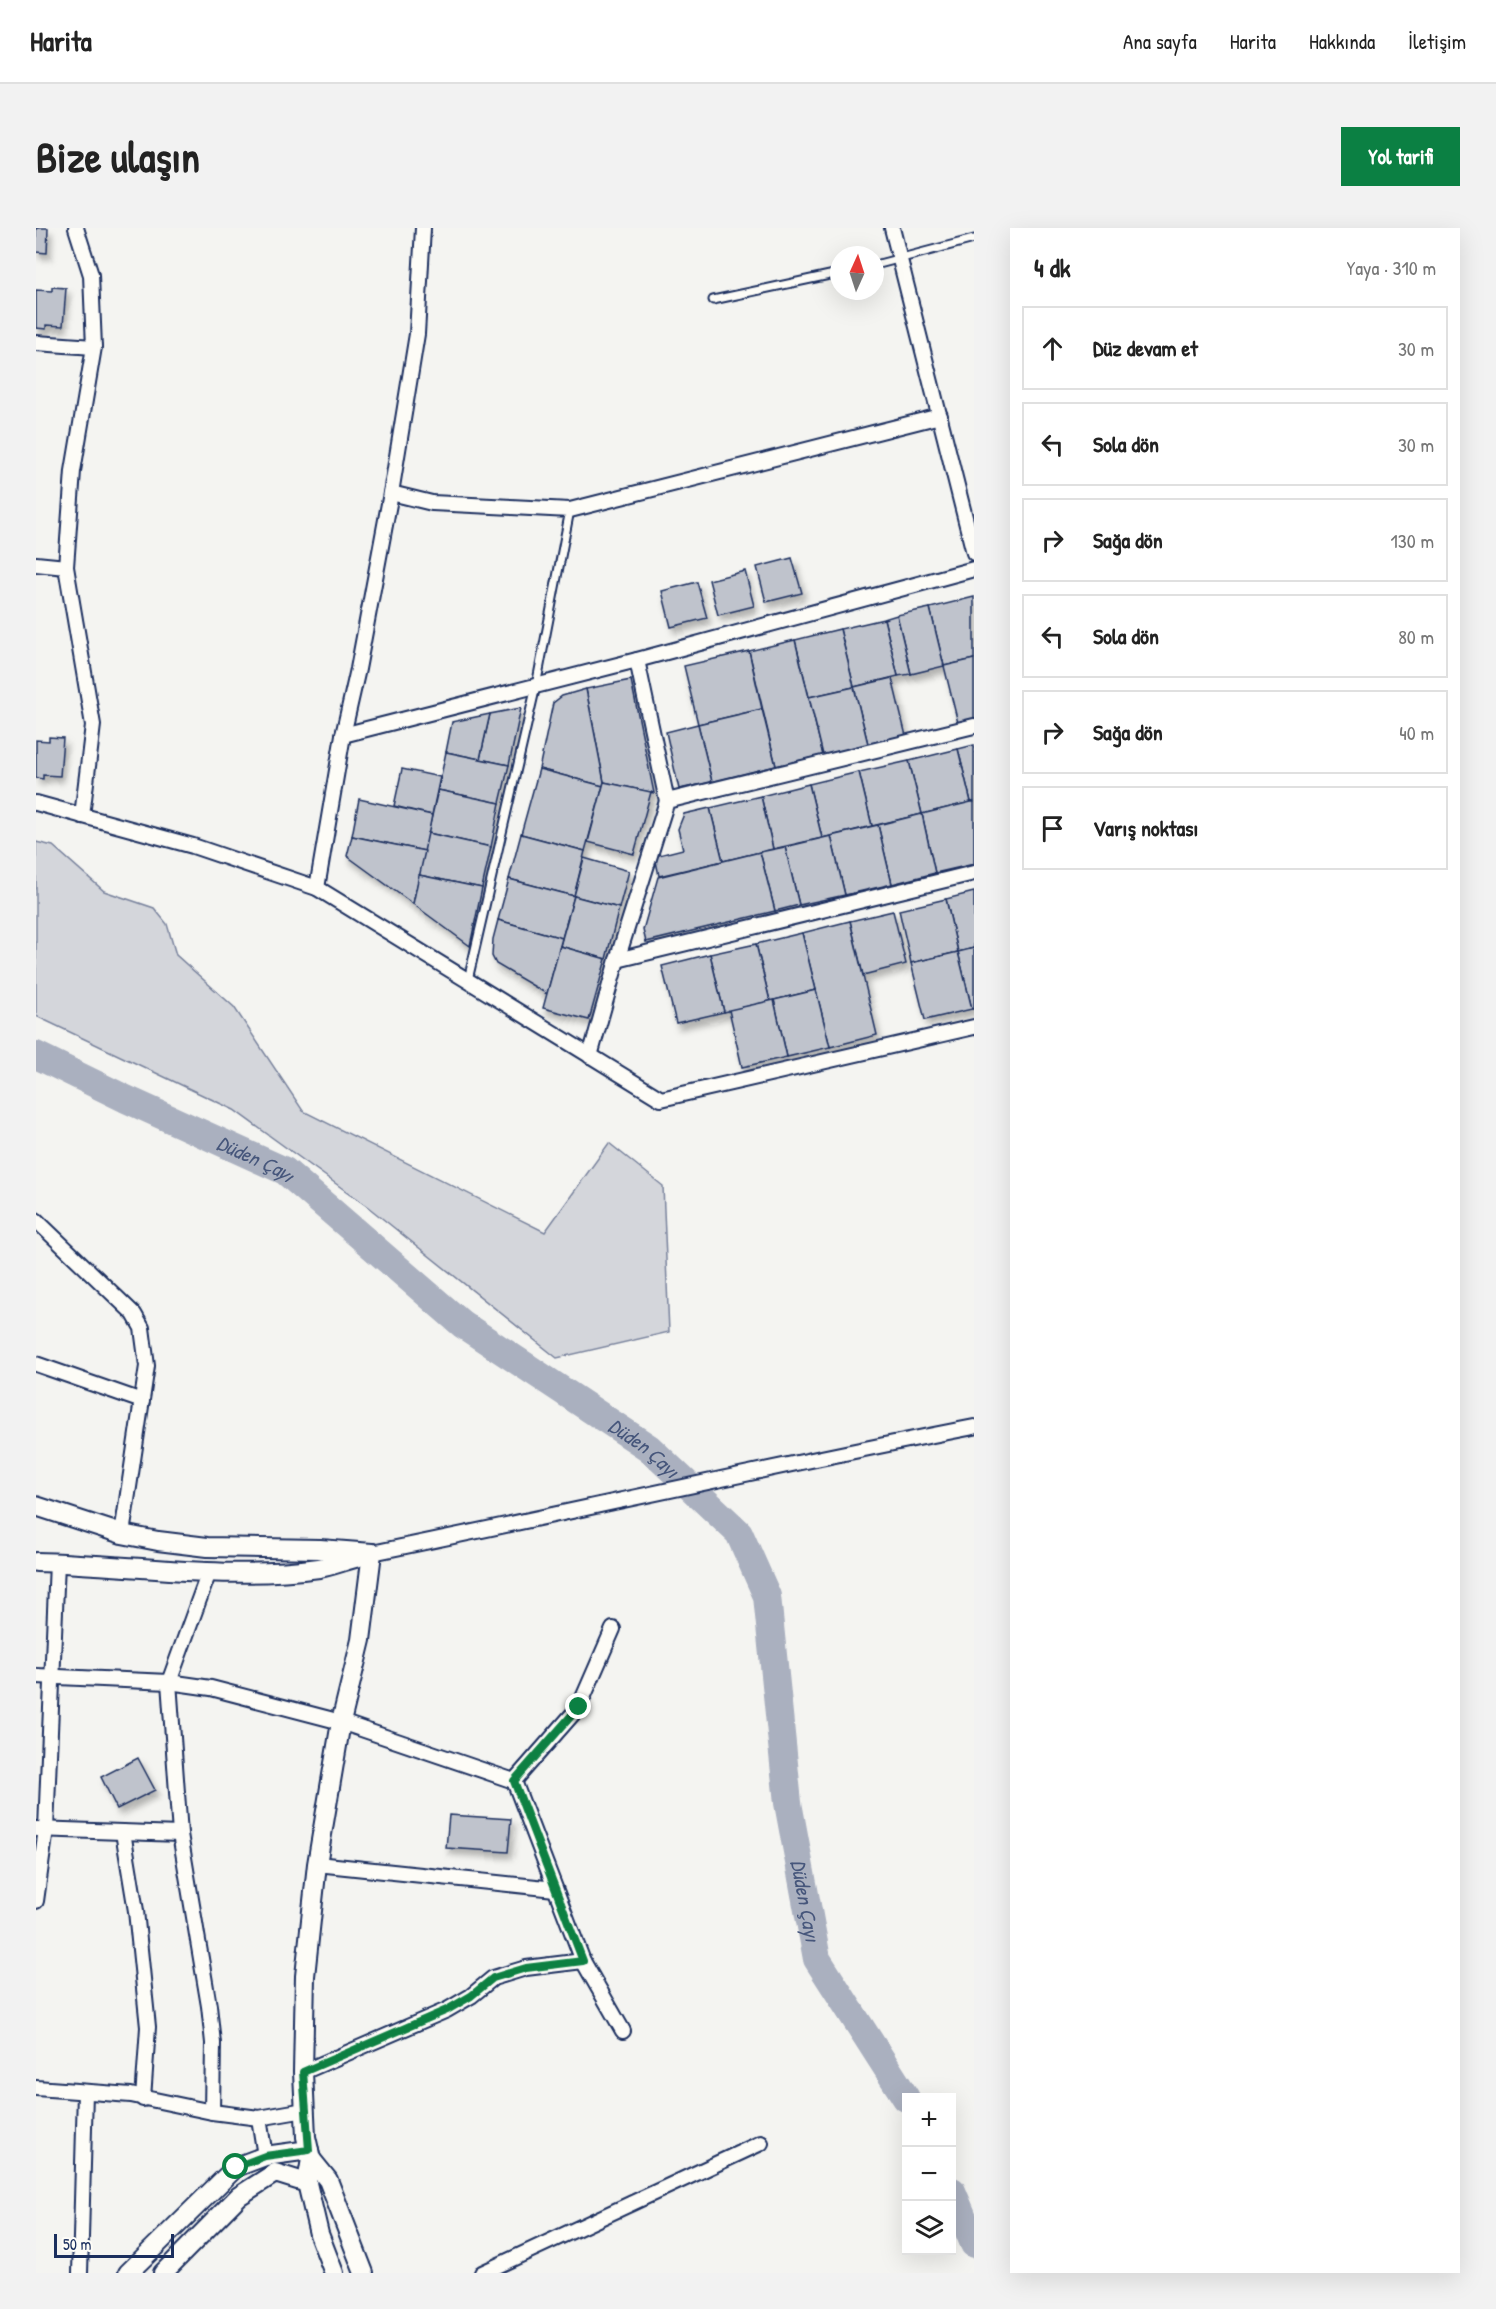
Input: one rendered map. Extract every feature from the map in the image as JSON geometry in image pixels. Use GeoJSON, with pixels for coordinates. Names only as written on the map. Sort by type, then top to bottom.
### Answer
{"type":"FeatureCollection","features":[{"type":"Feature","properties":{"kind":"main road"},"geometry":{"type":"LineString","coordinates":[[36,1506],[122,1534],[207,1547],[320,1549],[372,1553]]}},
{"type":"Feature","properties":{"kind":"main road"},"geometry":{"type":"LineString","coordinates":[[36,1562],[209,1572],[279,1572],[322,1568],[372,1553]]}},
{"type":"Feature","properties":{"kind":"main road"},"geometry":{"type":"LineString","coordinates":[[334,2273],[319,2234],[307,2183],[303,2072],[305,1976],[317,1864],[341,1722],[361,1640],[372,1553]]}},
{"type":"Feature","properties":{"kind":"main road"},"geometry":{"type":"LineString","coordinates":[[128,2273],[236,2167],[265,2156],[307,2153]]}},
{"type":"Feature","properties":{"kind":"main road"},"geometry":{"type":"LineString","coordinates":[[163,2273],[239,2196],[307,2153]]}},
{"type":"Feature","properties":{"kind":"main road"},"geometry":{"type":"LineString","coordinates":[[307,2153],[328,2180],[364,2273]]}},
{"type":"Feature","properties":{"kind":"main road"},"geometry":{"type":"LineString","coordinates":[[265,2156],[275,2173],[307,2183]]}},
{"type":"Feature","properties":{"kind":"street"},"geometry":{"type":"LineString","coordinates":[[76,228],[91,275],[94,347],[73,471],[66,567],[93,725],[82,816]]}},
{"type":"Feature","properties":{"kind":"street"},"geometry":{"type":"LineString","coordinates":[[317,888],[343,735],[358,669],[391,493],[417,334],[423,228]]}},
{"type":"Feature","properties":{"kind":"street"},"geometry":{"type":"LineString","coordinates":[[892,228],[974,553]]}},
{"type":"Feature","properties":{"kind":"street"},"geometry":{"type":"LineString","coordinates":[[36,343],[94,347]]}},
{"type":"Feature","properties":{"kind":"street"},"geometry":{"type":"LineString","coordinates":[[391,493],[432,503],[570,510],[940,416]]}},
{"type":"Feature","properties":{"kind":"street"},"geometry":{"type":"LineString","coordinates":[[36,564],[66,567]]}},
{"type":"Feature","properties":{"kind":"street"},"geometry":{"type":"LineString","coordinates":[[343,735],[637,660],[974,570]]}},
{"type":"Feature","properties":{"kind":"street"},"geometry":{"type":"LineString","coordinates":[[590,1056],[617,960],[667,801],[637,660]]}},
{"type":"Feature","properties":{"kind":"street"},"geometry":{"type":"LineString","coordinates":[[667,801],[974,726]]}},
{"type":"Feature","properties":{"kind":"street"},"geometry":{"type":"LineString","coordinates":[[36,803],[193,846],[317,888],[661,1099],[974,1027]]}},
{"type":"Feature","properties":{"kind":"street"},"geometry":{"type":"LineString","coordinates":[[617,960],[974,873]]}},
{"type":"Feature","properties":{"kind":"street"},"geometry":{"type":"LineString","coordinates":[[36,1220],[134,1314],[142,1329],[147,1366],[122,1534]]}},
{"type":"Feature","properties":{"kind":"street"},"geometry":{"type":"LineString","coordinates":[[36,1364],[142,1401]]}},
{"type":"Feature","properties":{"kind":"street"},"geometry":{"type":"LineString","coordinates":[[372,1553],[974,1427]]}},
{"type":"Feature","properties":{"kind":"street"},"geometry":{"type":"LineString","coordinates":[[36,1900],[54,1676],[57,1562]]}},
{"type":"Feature","properties":{"kind":"street"},"geometry":{"type":"LineString","coordinates":[[209,1572],[170,1682],[180,1834],[209,2006],[213,2043],[212,2112]]}},
{"type":"Feature","properties":{"kind":"street"},"geometry":{"type":"LineString","coordinates":[[514,1781],[579,1707],[613,1629]]}},
{"type":"Feature","properties":{"kind":"street"},"geometry":{"type":"LineString","coordinates":[[36,1676],[170,1682],[210,1688],[341,1722],[514,1781]]}},
{"type":"Feature","properties":{"kind":"street"},"geometry":{"type":"LineString","coordinates":[[514,1781],[583,1961],[622,2031]]}},
{"type":"Feature","properties":{"kind":"street"},"geometry":{"type":"LineString","coordinates":[[41,1829],[180,1834]]}},
{"type":"Feature","properties":{"kind":"street"},"geometry":{"type":"LineString","coordinates":[[123,1832],[136,1911],[148,2027],[143,2099]]}},
{"type":"Feature","properties":{"kind":"street"},"geometry":{"type":"LineString","coordinates":[[317,1864],[555,1889]]}},
{"type":"Feature","properties":{"kind":"street"},"geometry":{"type":"LineString","coordinates":[[303,2072],[447,2010],[471,1996],[493,1978],[526,1968],[583,1961]]}},
{"type":"Feature","properties":{"kind":"street"},"geometry":{"type":"LineString","coordinates":[[36,2088],[130,2095],[212,2112],[259,2118],[305,2110]]}},
{"type":"Feature","properties":{"kind":"street"},"geometry":{"type":"LineString","coordinates":[[80,2273],[85,2092]]}},
{"type":"Feature","properties":{"kind":"street"},"geometry":{"type":"LineString","coordinates":[[259,2118],[265,2156]]}},
{"type":"Feature","properties":{"kind":"street"},"geometry":{"type":"LineString","coordinates":[[482,2273],[761,2143]]}},
{"type":"Feature","properties":{"kind":"lane"},"geometry":{"type":"LineString","coordinates":[[884,263],[974,239]]}},
{"type":"Feature","properties":{"kind":"lane"},"geometry":{"type":"LineString","coordinates":[[713,300],[830,275]]}},
{"type":"Feature","properties":{"kind":"lane"},"geometry":{"type":"LineString","coordinates":[[468,981],[536,686],[570,510]]}},
{"type":"Feature","properties":{"kind":"shaded area"},"geometry":{"type":"Polygon","coordinates":[[[36,842],[53,846],[104,891],[154,908],[167,924],[176,955],[234,1007],[303,1111],[545,1232],[609,1143],[663,1186],[669,1332],[557,1358],[368,1207],[234,1110],[36,1016],[36,842]]]}},
{"type":"Feature","properties":{"kind":"building"},"geometry":{"type":"Polygon","coordinates":[[[36,228],[48,228],[47,253],[36,252],[36,228]]]}},
{"type":"Feature","properties":{"kind":"building"},"geometry":{"type":"Polygon","coordinates":[[[52,287],[66,288],[63,326],[46,325],[46,329],[36,328],[36,290],[52,291],[52,287]]]}},
{"type":"Feature","properties":{"kind":"building"},"geometry":{"type":"Polygon","coordinates":[[[792,558],[802,593],[766,602],[757,567],[792,558]]]}},
{"type":"Feature","properties":{"kind":"building"},"geometry":{"type":"Polygon","coordinates":[[[745,571],[754,606],[718,615],[709,580],[745,571]]]}},
{"type":"Feature","properties":{"kind":"building"},"geometry":{"type":"Polygon","coordinates":[[[697,582],[707,618],[671,627],[662,591],[697,582]]]}},
{"type":"Feature","properties":{"kind":"building"},"geometry":{"type":"Polygon","coordinates":[[[974,597],[974,659],[944,666],[930,608],[974,597]]]}},
{"type":"Feature","properties":{"kind":"building"},"geometry":{"type":"Polygon","coordinates":[[[930,608],[944,666],[911,674],[897,615],[930,608]]]}},
{"type":"Feature","properties":{"kind":"building"},"geometry":{"type":"Polygon","coordinates":[[[897,615],[911,674],[898,676],[884,619],[897,615]]]}},
{"type":"Feature","properties":{"kind":"building"},"geometry":{"type":"Polygon","coordinates":[[[884,619],[898,676],[854,687],[840,629],[884,619]]]}},
{"type":"Feature","properties":{"kind":"building"},"geometry":{"type":"Polygon","coordinates":[[[840,629],[854,687],[809,697],[795,640],[840,629]]]}},
{"type":"Feature","properties":{"kind":"building"},"geometry":{"type":"Polygon","coordinates":[[[795,640],[823,755],[776,766],[749,651],[795,640]]]}},
{"type":"Feature","properties":{"kind":"building"},"geometry":{"type":"Polygon","coordinates":[[[749,651],[762,709],[698,724],[684,666],[749,651]]]}},
{"type":"Feature","properties":{"kind":"building"},"geometry":{"type":"Polygon","coordinates":[[[974,659],[974,719],[958,723],[944,666],[974,659]]]}},
{"type":"Feature","properties":{"kind":"building"},"geometry":{"type":"Polygon","coordinates":[[[892,678],[906,736],[868,744],[854,687],[892,678]]]}},
{"type":"Feature","properties":{"kind":"building"},"geometry":{"type":"Polygon","coordinates":[[[631,680],[654,793],[604,782],[586,689],[631,680]]]}},
{"type":"Feature","properties":{"kind":"building"},"geometry":{"type":"Polygon","coordinates":[[[854,687],[868,744],[823,755],[809,697],[854,687]]]}},
{"type":"Feature","properties":{"kind":"building"},"geometry":{"type":"Polygon","coordinates":[[[586,689],[603,786],[539,769],[553,703],[562,696],[586,689]]]}},
{"type":"Feature","properties":{"kind":"building"},"geometry":{"type":"Polygon","coordinates":[[[521,708],[509,765],[480,759],[490,714],[521,708]]]}},
{"type":"Feature","properties":{"kind":"building"},"geometry":{"type":"Polygon","coordinates":[[[762,709],[776,766],[712,782],[698,724],[762,709]]]}},
{"type":"Feature","properties":{"kind":"building"},"geometry":{"type":"Polygon","coordinates":[[[490,714],[480,759],[446,752],[452,722],[490,714]]]}},
{"type":"Feature","properties":{"kind":"building"},"geometry":{"type":"Polygon","coordinates":[[[698,724],[712,782],[679,789],[666,732],[698,724]]]}},
{"type":"Feature","properties":{"kind":"building"},"geometry":{"type":"Polygon","coordinates":[[[49,737],[63,738],[60,776],[43,775],[43,779],[36,778],[36,740],[49,741],[49,737]]]}},
{"type":"Feature","properties":{"kind":"building"},"geometry":{"type":"Polygon","coordinates":[[[974,745],[974,802],[971,802],[958,749],[974,745]]]}},
{"type":"Feature","properties":{"kind":"building"},"geometry":{"type":"Polygon","coordinates":[[[958,749],[971,802],[922,814],[909,761],[958,749]]]}},
{"type":"Feature","properties":{"kind":"building"},"geometry":{"type":"Polygon","coordinates":[[[446,752],[509,765],[500,803],[438,790],[446,752]]]}},
{"type":"Feature","properties":{"kind":"building"},"geometry":{"type":"Polygon","coordinates":[[[909,761],[922,814],[872,826],[859,772],[909,761]]]}},
{"type":"Feature","properties":{"kind":"building"},"geometry":{"type":"Polygon","coordinates":[[[402,769],[440,777],[432,815],[394,806],[402,769]]]}},
{"type":"Feature","properties":{"kind":"building"},"geometry":{"type":"Polygon","coordinates":[[[539,769],[603,786],[585,851],[521,834],[539,769]]]}},
{"type":"Feature","properties":{"kind":"building"},"geometry":{"type":"Polygon","coordinates":[[[859,772],[872,826],[822,838],[809,784],[859,772]]]}},
{"type":"Feature","properties":{"kind":"building"},"geometry":{"type":"Polygon","coordinates":[[[604,782],[651,792],[634,854],[588,842],[604,782]]]}},
{"type":"Feature","properties":{"kind":"building"},"geometry":{"type":"Polygon","coordinates":[[[809,784],[822,838],[773,849],[761,796],[809,784]]]}},
{"type":"Feature","properties":{"kind":"building"},"geometry":{"type":"Polygon","coordinates":[[[438,790],[500,803],[491,847],[428,833],[438,790]]]}},
{"type":"Feature","properties":{"kind":"building"},"geometry":{"type":"Polygon","coordinates":[[[761,796],[773,849],[723,861],[710,808],[761,796]]]}},
{"type":"Feature","properties":{"kind":"building"},"geometry":{"type":"Polygon","coordinates":[[[359,799],[432,815],[425,851],[352,836],[359,799]]]}},
{"type":"Feature","properties":{"kind":"building"},"geometry":{"type":"Polygon","coordinates":[[[974,802],[974,864],[935,873],[922,814],[974,802]]]}},
{"type":"Feature","properties":{"kind":"building"},"geometry":{"type":"Polygon","coordinates":[[[710,808],[723,861],[659,876],[655,856],[683,849],[678,829],[684,814],[710,808]]]}},
{"type":"Feature","properties":{"kind":"building"},"geometry":{"type":"Polygon","coordinates":[[[922,814],[935,873],[892,884],[878,825],[922,814]]]}},
{"type":"Feature","properties":{"kind":"building"},"geometry":{"type":"Polygon","coordinates":[[[878,825],[892,884],[845,895],[831,836],[878,825]]]}},
{"type":"Feature","properties":{"kind":"building"},"geometry":{"type":"Polygon","coordinates":[[[428,833],[491,847],[482,888],[419,875],[428,833]]]}},
{"type":"Feature","properties":{"kind":"building"},"geometry":{"type":"Polygon","coordinates":[[[521,834],[585,851],[574,896],[509,879],[521,834]]]}},
{"type":"Feature","properties":{"kind":"building"},"geometry":{"type":"Polygon","coordinates":[[[352,836],[425,851],[413,904],[347,856],[352,836]]]}},
{"type":"Feature","properties":{"kind":"building"},"geometry":{"type":"Polygon","coordinates":[[[831,836],[845,895],[799,905],[785,847],[831,836]]]}},
{"type":"Feature","properties":{"kind":"building"},"geometry":{"type":"Polygon","coordinates":[[[785,847],[799,905],[775,911],[760,852],[785,847]]]}},
{"type":"Feature","properties":{"kind":"building"},"geometry":{"type":"Polygon","coordinates":[[[760,852],[775,911],[646,942],[643,930],[658,877],[760,852]]]}},
{"type":"Feature","properties":{"kind":"building"},"geometry":{"type":"Polygon","coordinates":[[[584,858],[629,871],[619,908],[574,896],[584,858]]]}},
{"type":"Feature","properties":{"kind":"building"},"geometry":{"type":"Polygon","coordinates":[[[419,875],[482,888],[470,946],[413,904],[419,875]]]}},
{"type":"Feature","properties":{"kind":"building"},"geometry":{"type":"Polygon","coordinates":[[[509,879],[574,896],[562,938],[498,920],[509,879]]]}},
{"type":"Feature","properties":{"kind":"building"},"geometry":{"type":"Polygon","coordinates":[[[974,892],[974,948],[958,952],[946,899],[974,892]]]}},
{"type":"Feature","properties":{"kind":"building"},"geometry":{"type":"Polygon","coordinates":[[[574,896],[619,908],[606,959],[560,946],[574,896]]]}},
{"type":"Feature","properties":{"kind":"building"},"geometry":{"type":"Polygon","coordinates":[[[946,899],[958,952],[911,963],[899,910],[946,899]]]}},
{"type":"Feature","properties":{"kind":"building"},"geometry":{"type":"Polygon","coordinates":[[[893,911],[906,964],[863,975],[850,921],[893,911]]]}},
{"type":"Feature","properties":{"kind":"building"},"geometry":{"type":"Polygon","coordinates":[[[498,920],[562,938],[547,994],[496,964],[492,956],[493,939],[498,920]]]}},
{"type":"Feature","properties":{"kind":"building"},"geometry":{"type":"Polygon","coordinates":[[[850,921],[877,1035],[830,1047],[802,933],[850,921]]]}},
{"type":"Feature","properties":{"kind":"building"},"geometry":{"type":"Polygon","coordinates":[[[802,933],[816,990],[770,1001],[756,944],[802,933]]]}},
{"type":"Feature","properties":{"kind":"building"},"geometry":{"type":"Polygon","coordinates":[[[756,944],[770,1001],[724,1012],[710,954],[756,944]]]}},
{"type":"Feature","properties":{"kind":"building"},"geometry":{"type":"Polygon","coordinates":[[[560,946],[606,959],[589,1020],[543,1008],[560,946]]]}},
{"type":"Feature","properties":{"kind":"building"},"geometry":{"type":"Polygon","coordinates":[[[974,948],[974,1009],[972,1009],[958,952],[974,948]]]}},
{"type":"Feature","properties":{"kind":"building"},"geometry":{"type":"Polygon","coordinates":[[[958,952],[972,1009],[925,1020],[911,963],[958,952]]]}},
{"type":"Feature","properties":{"kind":"building"},"geometry":{"type":"Polygon","coordinates":[[[710,954],[724,1012],[676,1023],[662,966],[710,954]]]}},
{"type":"Feature","properties":{"kind":"building"},"geometry":{"type":"Polygon","coordinates":[[[816,990],[830,1047],[787,1057],[774,1000],[816,990]]]}},
{"type":"Feature","properties":{"kind":"building"},"geometry":{"type":"Polygon","coordinates":[[[774,1000],[787,1057],[742,1067],[729,1010],[774,1000]]]}},
{"type":"Feature","properties":{"kind":"building"},"geometry":{"type":"Polygon","coordinates":[[[138,1758],[155,1790],[117,1809],[101,1777],[138,1758]]]}},
{"type":"Feature","properties":{"kind":"building"},"geometry":{"type":"Polygon","coordinates":[[[449,1815],[511,1819],[508,1852],[446,1848],[449,1815]]]}},
{"type":"Feature","properties":{"kind":"waterway","name":"Düden Çayı"},"geometry":{"type":"LineString","coordinates":[[36,1055],[126,1099],[285,1171],[462,1324],[649,1448],[739,1533],[767,1596],[788,1803],[817,1959],[903,2093]]}},
{"type":"Feature","properties":{"kind":"waterway","name":"Düden Çayı"},"geometry":{"type":"LineString","coordinates":[[956,2201],[974,2244]]}},
{"type":"Feature","properties":{"kind":"route"},"geometry":{"type":"LineString","coordinates":[[236,2167],[265,2156],[309,2150],[306,2137],[303,2072],[447,2010],[471,1996],[493,1978],[526,1968],[583,1961],[514,1781],[579,1707]]}}]}
